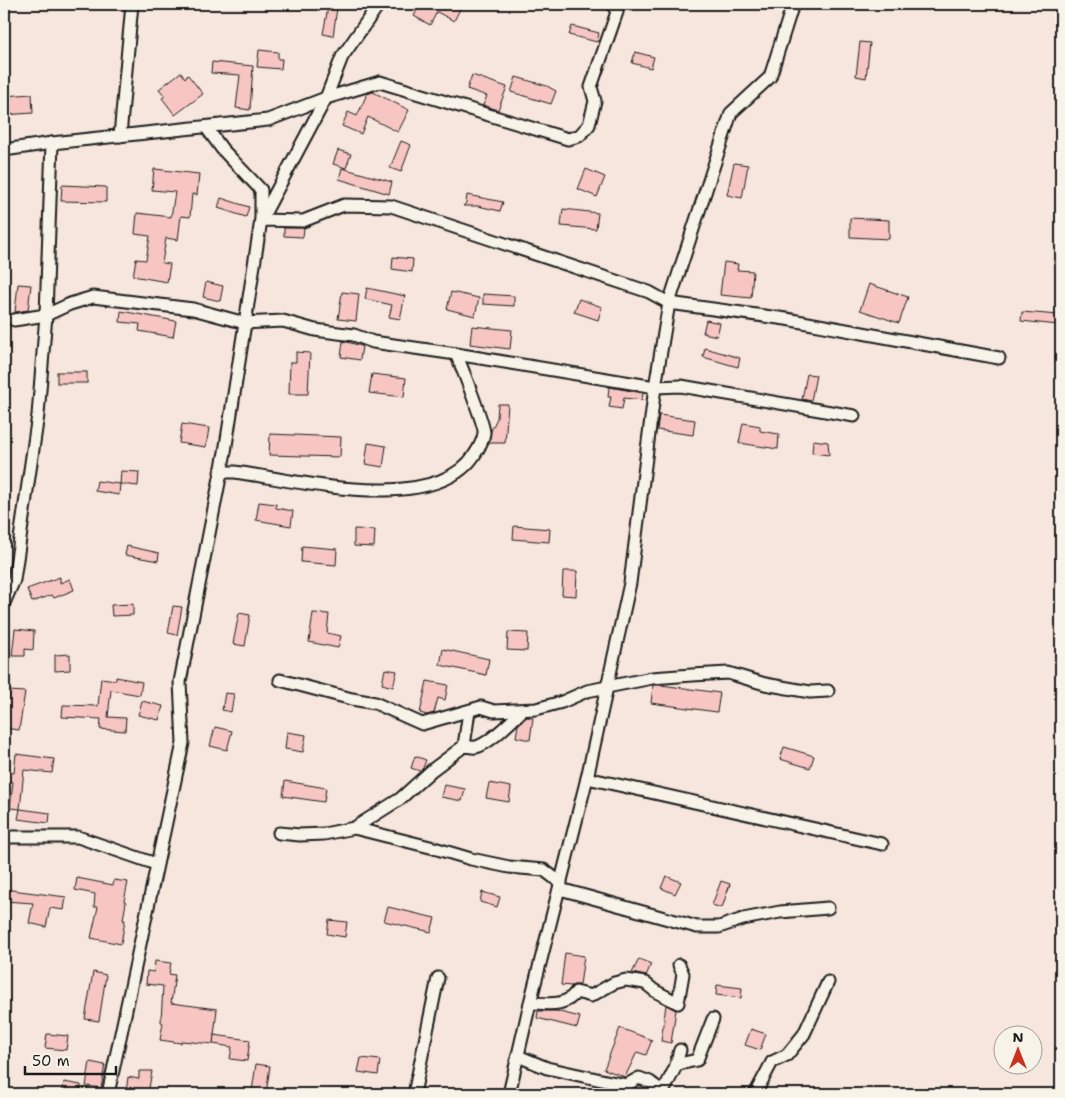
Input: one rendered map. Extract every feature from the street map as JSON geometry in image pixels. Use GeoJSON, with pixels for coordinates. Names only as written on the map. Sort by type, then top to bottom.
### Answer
{"type":"FeatureCollection","features":[{"type":"Feature","properties":{"kind":"street"},"geometry":{"type":"LineString","coordinates":[[120,136],[132,4]]}},
{"type":"Feature","properties":{"kind":"street"},"geometry":{"type":"LineString","coordinates":[[261,220],[326,98],[342,57],[379,4]]}},
{"type":"Feature","properties":{"kind":"street"},"geometry":{"type":"LineString","coordinates":[[509,1094],[587,778],[630,583],[655,387],[669,304],[731,113],[770,77],[793,4]]}},
{"type":"Feature","properties":{"kind":"street"},"geometry":{"type":"LineString","coordinates":[[4,150],[52,143],[268,120],[326,98],[380,82],[568,140],[579,136],[589,125],[595,101],[591,87],[617,12],[614,7]]}},
{"type":"Feature","properties":{"kind":"street"},"geometry":{"type":"LineString","coordinates":[[108,1094],[183,742],[180,682],[225,452],[261,220],[261,190],[222,149],[206,127]]}},
{"type":"Feature","properties":{"kind":"street"},"geometry":{"type":"LineString","coordinates":[[4,603],[14,580],[37,424],[46,315],[52,143]]}},
{"type":"Feature","properties":{"kind":"street"},"geometry":{"type":"LineString","coordinates":[[261,220],[303,221],[344,205],[391,206],[649,292],[669,304],[786,319],[999,358]]}},
{"type":"Feature","properties":{"kind":"street"},"geometry":{"type":"LineString","coordinates":[[14,320],[46,315],[70,304],[93,297],[194,309],[245,323],[283,322],[315,330],[354,335],[373,342],[655,387],[681,386],[854,416]]}},
{"type":"Feature","properties":{"kind":"street"},"geometry":{"type":"LineString","coordinates":[[220,472],[235,472],[334,487],[366,489],[421,487],[452,476],[469,463],[479,447],[485,431],[456,354]]}},
{"type":"Feature","properties":{"kind":"street"},"geometry":{"type":"LineString","coordinates":[[280,680],[352,700],[375,703],[422,724],[481,707],[494,711],[536,709],[562,702],[587,691],[652,678],[728,673],[765,684],[810,692],[828,691]]}},
{"type":"Feature","properties":{"kind":"street"},"geometry":{"type":"LineString","coordinates":[[279,833],[316,834],[354,828],[400,799],[432,770],[464,746],[476,747],[505,727],[523,710]]}},
{"type":"Feature","properties":{"kind":"street"},"geometry":{"type":"LineString","coordinates":[[464,746],[468,711]]}},
{"type":"Feature","properties":{"kind":"street"},"geometry":{"type":"LineString","coordinates":[[494,711],[505,727]]}},
{"type":"Feature","properties":{"kind":"street"},"geometry":{"type":"LineString","coordinates":[[587,778],[882,844]]}},
{"type":"Feature","properties":{"kind":"street"},"geometry":{"type":"LineString","coordinates":[[354,828],[471,859],[509,867],[544,870],[560,886],[697,927],[719,927],[743,919],[780,912],[828,908]]}},
{"type":"Feature","properties":{"kind":"street"},"geometry":{"type":"LineString","coordinates":[[4,837],[78,837],[156,864]]}},
{"type":"Feature","properties":{"kind":"street"},"geometry":{"type":"LineString","coordinates":[[530,1003],[555,1004],[564,1002],[573,997],[576,992],[591,996],[614,983],[626,980],[645,983],[655,991],[678,1003],[683,974],[679,965]]}},
{"type":"Feature","properties":{"kind":"street"},"geometry":{"type":"LineString","coordinates":[[414,1094],[438,978]]}},
{"type":"Feature","properties":{"kind":"street"},"geometry":{"type":"LineString","coordinates":[[755,1094],[772,1062],[787,1055],[804,1034],[828,982]]}},
{"type":"Feature","properties":{"kind":"street"},"geometry":{"type":"LineString","coordinates":[[518,1056],[546,1068],[606,1082],[626,1085],[639,1078],[650,1082],[662,1093],[675,1068],[678,1055],[679,1064],[697,1060],[713,1019]]}},
{"type":"Feature","properties":{"kind":"building"},"geometry":{"type":"Polygon","coordinates":[[[420,4],[450,4],[460,9],[454,21],[437,12],[430,25],[414,16],[420,4]]]}},
{"type":"Feature","properties":{"kind":"building"},"geometry":{"type":"Polygon","coordinates":[[[328,7],[337,8],[333,36],[323,34],[328,7]]]}},
{"type":"Feature","properties":{"kind":"building"},"geometry":{"type":"Polygon","coordinates":[[[572,26],[599,33],[597,42],[569,35],[572,26]]]}},
{"type":"Feature","properties":{"kind":"building"},"geometry":{"type":"Polygon","coordinates":[[[860,42],[870,43],[866,78],[856,76],[860,42]]]}},
{"type":"Feature","properties":{"kind":"building"},"geometry":{"type":"Polygon","coordinates":[[[259,50],[278,52],[278,59],[282,59],[281,69],[257,67],[259,50]]]}},
{"type":"Feature","properties":{"kind":"building"},"geometry":{"type":"Polygon","coordinates":[[[635,52],[654,57],[651,68],[632,63],[635,52]]]}},
{"type":"Feature","properties":{"kind":"building"},"geometry":{"type":"Polygon","coordinates":[[[212,62],[253,66],[250,110],[236,108],[240,75],[211,73],[212,62]]]}},
{"type":"Feature","properties":{"kind":"building"},"geometry":{"type":"Polygon","coordinates":[[[181,72],[185,78],[188,75],[203,94],[175,115],[162,98],[165,96],[159,89],[181,72]]]}},
{"type":"Feature","properties":{"kind":"building"},"geometry":{"type":"Polygon","coordinates":[[[472,75],[507,87],[498,110],[483,105],[487,96],[467,89],[472,75]]]}},
{"type":"Feature","properties":{"kind":"building"},"geometry":{"type":"Polygon","coordinates":[[[516,77],[547,86],[556,91],[551,104],[511,92],[516,77]]]}},
{"type":"Feature","properties":{"kind":"building"},"geometry":{"type":"Polygon","coordinates":[[[373,92],[409,110],[398,132],[368,117],[361,134],[342,126],[348,112],[357,116],[367,94],[373,92]]]}},
{"type":"Feature","properties":{"kind":"building"},"geometry":{"type":"Polygon","coordinates":[[[32,94],[33,113],[4,115],[4,96],[32,94]]]}},
{"type":"Feature","properties":{"kind":"building"},"geometry":{"type":"Polygon","coordinates":[[[401,141],[411,145],[401,172],[390,168],[401,141]]]}},
{"type":"Feature","properties":{"kind":"building"},"geometry":{"type":"Polygon","coordinates":[[[338,150],[351,154],[346,168],[333,164],[338,150]]]}},
{"type":"Feature","properties":{"kind":"building"},"geometry":{"type":"Polygon","coordinates":[[[734,163],[748,165],[742,198],[727,195],[734,163]]]}},
{"type":"Feature","properties":{"kind":"building"},"geometry":{"type":"Polygon","coordinates":[[[342,168],[392,182],[389,194],[339,179],[342,168]]]}},
{"type":"Feature","properties":{"kind":"building"},"geometry":{"type":"Polygon","coordinates":[[[154,169],[199,174],[197,195],[192,194],[190,217],[181,216],[178,240],[166,238],[162,263],[170,264],[167,282],[133,276],[136,259],[146,260],[150,236],[135,234],[137,213],[171,217],[175,192],[152,190],[154,169]]]}},
{"type":"Feature","properties":{"kind":"building"},"geometry":{"type":"Polygon","coordinates":[[[586,169],[605,177],[597,197],[578,189],[586,169]]]}},
{"type":"Feature","properties":{"kind":"building"},"geometry":{"type":"Polygon","coordinates":[[[62,185],[106,187],[106,202],[61,201],[62,185]]]}},
{"type":"Feature","properties":{"kind":"building"},"geometry":{"type":"Polygon","coordinates":[[[467,195],[503,202],[500,211],[478,206],[463,206],[466,203],[467,195]]]}},
{"type":"Feature","properties":{"kind":"building"},"geometry":{"type":"Polygon","coordinates":[[[221,198],[249,207],[246,217],[218,208],[221,198]]]}},
{"type":"Feature","properties":{"kind":"building"},"geometry":{"type":"Polygon","coordinates":[[[563,209],[598,213],[596,229],[561,226],[563,209]]]}},
{"type":"Feature","properties":{"kind":"building"},"geometry":{"type":"Polygon","coordinates":[[[850,218],[889,220],[889,239],[850,237],[850,218]]]}},
{"type":"Feature","properties":{"kind":"building"},"geometry":{"type":"Polygon","coordinates":[[[284,228],[304,228],[303,237],[284,236],[284,228]]]}},
{"type":"Feature","properties":{"kind":"building"},"geometry":{"type":"Polygon","coordinates":[[[393,257],[413,259],[412,272],[392,269],[393,257]]]}},
{"type":"Feature","properties":{"kind":"building"},"geometry":{"type":"Polygon","coordinates":[[[724,262],[738,264],[737,270],[753,271],[751,298],[720,295],[724,262]]]}},
{"type":"Feature","properties":{"kind":"building"},"geometry":{"type":"Polygon","coordinates":[[[206,282],[223,286],[220,301],[203,297],[206,282]]]}},
{"type":"Feature","properties":{"kind":"building"},"geometry":{"type":"Polygon","coordinates":[[[18,284],[31,285],[28,310],[15,312],[18,284]]]}},
{"type":"Feature","properties":{"kind":"building"},"geometry":{"type":"Polygon","coordinates":[[[869,284],[908,297],[899,323],[860,310],[869,284]]]}},
{"type":"Feature","properties":{"kind":"building"},"geometry":{"type":"Polygon","coordinates":[[[367,288],[405,296],[400,319],[389,317],[392,305],[365,299],[367,288]]]}},
{"type":"Feature","properties":{"kind":"building"},"geometry":{"type":"Polygon","coordinates":[[[342,292],[359,294],[356,321],[338,319],[342,292]]]}},
{"type":"Feature","properties":{"kind":"building"},"geometry":{"type":"Polygon","coordinates":[[[451,292],[479,298],[475,316],[447,309],[451,292]]]}},
{"type":"Feature","properties":{"kind":"building"},"geometry":{"type":"Polygon","coordinates":[[[483,294],[514,296],[514,306],[483,304],[483,294]]]}},
{"type":"Feature","properties":{"kind":"building"},"geometry":{"type":"Polygon","coordinates":[[[579,299],[602,307],[598,320],[574,312],[579,299]]]}},
{"type":"Feature","properties":{"kind":"building"},"geometry":{"type":"Polygon","coordinates":[[[121,311],[176,321],[173,337],[139,331],[140,324],[120,322],[121,311]]]}},
{"type":"Feature","properties":{"kind":"building"},"geometry":{"type":"Polygon","coordinates":[[[1022,312],[1059,315],[1058,325],[1021,321],[1022,312]]]}},
{"type":"Feature","properties":{"kind":"building"},"geometry":{"type":"Polygon","coordinates":[[[706,320],[720,323],[717,336],[703,333],[706,320]]]}},
{"type":"Feature","properties":{"kind":"building"},"geometry":{"type":"Polygon","coordinates":[[[472,326],[512,330],[510,349],[470,344],[472,326]]]}},
{"type":"Feature","properties":{"kind":"building"},"geometry":{"type":"Polygon","coordinates":[[[343,341],[362,346],[360,360],[341,357],[343,341]]]}},
{"type":"Feature","properties":{"kind":"building"},"geometry":{"type":"Polygon","coordinates":[[[705,348],[740,358],[738,367],[703,357],[705,348]]]}},
{"type":"Feature","properties":{"kind":"building"},"geometry":{"type":"Polygon","coordinates":[[[296,352],[310,353],[308,394],[289,394],[290,362],[296,362],[296,352]]]}},
{"type":"Feature","properties":{"kind":"building"},"geometry":{"type":"Polygon","coordinates":[[[57,372],[87,372],[87,383],[57,383],[57,372]]]}},
{"type":"Feature","properties":{"kind":"building"},"geometry":{"type":"Polygon","coordinates":[[[372,374],[406,378],[404,397],[369,393],[372,374]]]}},
{"type":"Feature","properties":{"kind":"building"},"geometry":{"type":"Polygon","coordinates":[[[807,374],[816,375],[811,401],[802,399],[807,374]]]}},
{"type":"Feature","properties":{"kind":"building"},"geometry":{"type":"Polygon","coordinates":[[[609,387],[643,393],[642,400],[624,398],[622,409],[609,407],[611,397],[608,397],[609,387]]]}},
{"type":"Feature","properties":{"kind":"building"},"geometry":{"type":"Polygon","coordinates":[[[498,404],[508,404],[505,443],[489,443],[491,431],[497,418],[498,404]]]}},
{"type":"Feature","properties":{"kind":"building"},"geometry":{"type":"Polygon","coordinates":[[[659,415],[695,420],[693,435],[657,430],[659,415]]]}},
{"type":"Feature","properties":{"kind":"building"},"geometry":{"type":"Polygon","coordinates":[[[743,423],[760,426],[760,431],[779,434],[778,449],[739,443],[743,423]]]}},
{"type":"Feature","properties":{"kind":"building"},"geometry":{"type":"Polygon","coordinates":[[[182,424],[209,428],[206,447],[179,443],[182,424]]]}},
{"type":"Feature","properties":{"kind":"building"},"geometry":{"type":"Polygon","coordinates":[[[270,434],[341,437],[340,457],[269,455],[270,434]]]}},
{"type":"Feature","properties":{"kind":"building"},"geometry":{"type":"Polygon","coordinates":[[[813,440],[828,442],[829,455],[812,453],[813,440]]]}},
{"type":"Feature","properties":{"kind":"building"},"geometry":{"type":"Polygon","coordinates":[[[368,443],[386,446],[383,467],[365,464],[368,443]]]}},
{"type":"Feature","properties":{"kind":"building"},"geometry":{"type":"Polygon","coordinates":[[[121,471],[139,472],[138,486],[120,484],[121,471]]]}},
{"type":"Feature","properties":{"kind":"building"},"geometry":{"type":"Polygon","coordinates":[[[97,481],[120,484],[119,495],[95,491],[97,481]]]}},
{"type":"Feature","properties":{"kind":"building"},"geometry":{"type":"Polygon","coordinates":[[[259,502],[276,504],[276,508],[293,511],[291,526],[256,520],[259,502]]]}},
{"type":"Feature","properties":{"kind":"building"},"geometry":{"type":"Polygon","coordinates":[[[514,526],[550,529],[549,542],[513,539],[514,526]]]}},
{"type":"Feature","properties":{"kind":"building"},"geometry":{"type":"Polygon","coordinates":[[[354,529],[375,530],[374,547],[354,546],[354,529]]]}},
{"type":"Feature","properties":{"kind":"building"},"geometry":{"type":"Polygon","coordinates":[[[127,546],[159,553],[158,561],[125,555],[127,546]]]}},
{"type":"Feature","properties":{"kind":"building"},"geometry":{"type":"Polygon","coordinates":[[[302,546],[337,549],[336,565],[301,562],[302,546]]]}},
{"type":"Feature","properties":{"kind":"building"},"geometry":{"type":"Polygon","coordinates":[[[563,571],[577,571],[576,596],[562,595],[563,571]]]}},
{"type":"Feature","properties":{"kind":"building"},"geometry":{"type":"Polygon","coordinates":[[[60,577],[60,583],[70,579],[74,590],[54,598],[52,595],[32,602],[27,589],[60,577]]]}},
{"type":"Feature","properties":{"kind":"building"},"geometry":{"type":"Polygon","coordinates":[[[133,604],[133,615],[112,616],[111,605],[133,604]]]}},
{"type":"Feature","properties":{"kind":"building"},"geometry":{"type":"Polygon","coordinates":[[[173,606],[182,607],[177,635],[168,633],[173,606]]]}},
{"type":"Feature","properties":{"kind":"building"},"geometry":{"type":"Polygon","coordinates":[[[239,613],[250,615],[245,646],[233,644],[239,613]]]}},
{"type":"Feature","properties":{"kind":"building"},"geometry":{"type":"Polygon","coordinates":[[[313,613],[329,614],[327,633],[341,636],[338,648],[309,642],[313,613]]]}},
{"type":"Feature","properties":{"kind":"building"},"geometry":{"type":"Polygon","coordinates":[[[15,629],[34,631],[33,650],[25,649],[25,656],[12,656],[15,629]]]}},
{"type":"Feature","properties":{"kind":"building"},"geometry":{"type":"Polygon","coordinates":[[[508,632],[528,633],[527,651],[507,650],[508,632]]]}},
{"type":"Feature","properties":{"kind":"building"},"geometry":{"type":"Polygon","coordinates":[[[443,649],[489,659],[486,675],[440,665],[443,649]]]}},
{"type":"Feature","properties":{"kind":"building"},"geometry":{"type":"Polygon","coordinates":[[[70,654],[70,670],[55,671],[55,655],[70,654]]]}},
{"type":"Feature","properties":{"kind":"building"},"geometry":{"type":"Polygon","coordinates":[[[385,669],[397,671],[393,687],[382,684],[385,669]]]}},
{"type":"Feature","properties":{"kind":"building"},"geometry":{"type":"Polygon","coordinates":[[[116,677],[142,682],[140,695],[111,690],[108,717],[126,718],[125,731],[100,729],[101,719],[62,717],[63,705],[98,706],[101,678],[116,680],[116,677]]]}},
{"type":"Feature","properties":{"kind":"building"},"geometry":{"type":"Polygon","coordinates":[[[427,681],[448,685],[445,700],[438,698],[434,713],[427,715],[420,713],[427,681]]]}},
{"type":"Feature","properties":{"kind":"building"},"geometry":{"type":"Polygon","coordinates":[[[653,685],[720,693],[717,712],[651,703],[653,685]]]}},
{"type":"Feature","properties":{"kind":"building"},"geometry":{"type":"Polygon","coordinates":[[[9,691],[25,692],[19,730],[4,728],[4,699],[9,700],[9,691]]]}},
{"type":"Feature","properties":{"kind":"building"},"geometry":{"type":"Polygon","coordinates":[[[225,693],[234,694],[231,712],[222,710],[225,693]]]}},
{"type":"Feature","properties":{"kind":"building"},"geometry":{"type":"Polygon","coordinates":[[[142,701],[163,706],[159,720],[138,715],[142,701]]]}},
{"type":"Feature","properties":{"kind":"building"},"geometry":{"type":"Polygon","coordinates":[[[527,717],[533,718],[530,740],[516,737],[518,725],[527,717]]]}},
{"type":"Feature","properties":{"kind":"building"},"geometry":{"type":"Polygon","coordinates":[[[215,727],[232,731],[227,750],[210,746],[215,727]]]}},
{"type":"Feature","properties":{"kind":"building"},"geometry":{"type":"Polygon","coordinates":[[[287,732],[306,735],[303,752],[285,749],[287,732]]]}},
{"type":"Feature","properties":{"kind":"building"},"geometry":{"type":"Polygon","coordinates":[[[784,747],[814,756],[810,768],[780,759],[784,747]]]}},
{"type":"Feature","properties":{"kind":"building"},"geometry":{"type":"Polygon","coordinates":[[[16,754],[54,759],[52,773],[24,770],[20,809],[10,808],[13,782],[4,781],[4,771],[14,773],[16,754]]]}},
{"type":"Feature","properties":{"kind":"building"},"geometry":{"type":"Polygon","coordinates":[[[415,756],[426,760],[420,771],[411,768],[415,756]]]}},
{"type":"Feature","properties":{"kind":"building"},"geometry":{"type":"Polygon","coordinates":[[[285,781],[326,788],[324,802],[283,796],[285,781]]]}},
{"type":"Feature","properties":{"kind":"building"},"geometry":{"type":"Polygon","coordinates":[[[489,783],[511,787],[509,802],[486,798],[489,783]]]}},
{"type":"Feature","properties":{"kind":"building"},"geometry":{"type":"Polygon","coordinates":[[[444,785],[465,789],[462,801],[441,797],[444,785]]]}},
{"type":"Feature","properties":{"kind":"building"},"geometry":{"type":"Polygon","coordinates":[[[20,809],[50,813],[49,823],[18,819],[20,809]]]}},
{"type":"Feature","properties":{"kind":"building"},"geometry":{"type":"Polygon","coordinates":[[[666,876],[681,882],[675,894],[661,888],[666,876]]]}},
{"type":"Feature","properties":{"kind":"building"},"geometry":{"type":"Polygon","coordinates":[[[77,878],[113,885],[114,880],[128,882],[124,901],[126,902],[123,920],[125,920],[121,944],[91,938],[98,907],[94,907],[95,894],[75,890],[77,878]]]}},
{"type":"Feature","properties":{"kind":"building"},"geometry":{"type":"Polygon","coordinates":[[[721,881],[730,884],[722,908],[712,905],[721,881]]]}},
{"type":"Feature","properties":{"kind":"building"},"geometry":{"type":"Polygon","coordinates":[[[4,889],[66,897],[64,910],[50,908],[46,927],[29,923],[33,903],[4,901],[4,889]]]}},
{"type":"Feature","properties":{"kind":"building"},"geometry":{"type":"Polygon","coordinates":[[[482,892],[500,897],[497,907],[480,902],[482,892]]]}},
{"type":"Feature","properties":{"kind":"building"},"geometry":{"type":"Polygon","coordinates":[[[388,907],[435,918],[431,932],[384,921],[388,907]]]}},
{"type":"Feature","properties":{"kind":"building"},"geometry":{"type":"Polygon","coordinates":[[[329,920],[347,922],[345,937],[327,934],[329,920]]]}},
{"type":"Feature","properties":{"kind":"building"},"geometry":{"type":"Polygon","coordinates":[[[565,953],[584,956],[580,985],[561,985],[565,953]]]}},
{"type":"Feature","properties":{"kind":"building"},"geometry":{"type":"Polygon","coordinates":[[[639,959],[651,964],[646,976],[632,973],[639,959]]]}},
{"type":"Feature","properties":{"kind":"building"},"geometry":{"type":"Polygon","coordinates":[[[155,961],[171,963],[169,974],[175,975],[171,1003],[217,1009],[213,1044],[160,1040],[163,1023],[161,1022],[163,986],[146,984],[147,971],[154,972],[155,961]]]}},
{"type":"Feature","properties":{"kind":"building"},"geometry":{"type":"Polygon","coordinates":[[[93,972],[106,975],[99,1021],[85,1019],[93,972]]]}},
{"type":"Feature","properties":{"kind":"building"},"geometry":{"type":"Polygon","coordinates":[[[717,985],[742,988],[741,998],[716,995],[717,985]]]}},
{"type":"Feature","properties":{"kind":"building"},"geometry":{"type":"Polygon","coordinates":[[[666,1005],[676,1010],[671,1043],[661,1041],[666,1005]]]}},
{"type":"Feature","properties":{"kind":"building"},"geometry":{"type":"Polygon","coordinates":[[[538,1011],[556,1011],[580,1017],[577,1028],[537,1018],[538,1011]]]}},
{"type":"Feature","properties":{"kind":"building"},"geometry":{"type":"Polygon","coordinates":[[[620,1028],[652,1040],[646,1055],[637,1052],[625,1077],[604,1069],[620,1028]]]}},
{"type":"Feature","properties":{"kind":"building"},"geometry":{"type":"Polygon","coordinates":[[[751,1029],[766,1034],[760,1050],[745,1045],[751,1029]]]}},
{"type":"Feature","properties":{"kind":"building"},"geometry":{"type":"Polygon","coordinates":[[[47,1034],[68,1036],[66,1050],[45,1048],[47,1034]]]}},
{"type":"Feature","properties":{"kind":"building"},"geometry":{"type":"Polygon","coordinates":[[[214,1035],[250,1040],[247,1061],[230,1059],[232,1047],[213,1044],[214,1035]]]}},
{"type":"Feature","properties":{"kind":"building"},"geometry":{"type":"Polygon","coordinates":[[[361,1058],[380,1060],[378,1075],[358,1072],[361,1058]]]}},
{"type":"Feature","properties":{"kind":"building"},"geometry":{"type":"Polygon","coordinates":[[[90,1062],[105,1065],[101,1088],[86,1086],[90,1062]]]}},
{"type":"Feature","properties":{"kind":"building"},"geometry":{"type":"Polygon","coordinates":[[[256,1064],[270,1066],[266,1094],[252,1091],[256,1064]]]}},
{"type":"Feature","properties":{"kind":"building"},"geometry":{"type":"Polygon","coordinates":[[[139,1071],[152,1071],[148,1094],[126,1092],[128,1077],[139,1079],[139,1071]]]}},
{"type":"Feature","properties":{"kind":"building"},"geometry":{"type":"Polygon","coordinates":[[[64,1082],[81,1085],[80,1094],[62,1094],[64,1082]]]}}]}
